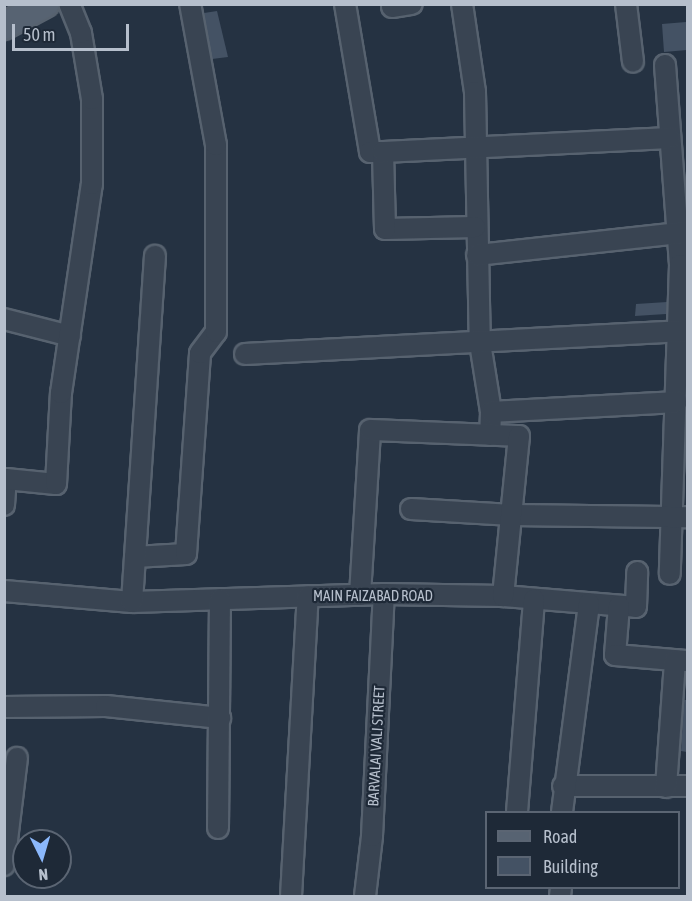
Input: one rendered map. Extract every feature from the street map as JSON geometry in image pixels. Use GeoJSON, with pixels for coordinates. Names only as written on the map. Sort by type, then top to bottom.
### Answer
{"type":"FeatureCollection","features":[{"type":"Feature","properties":{"kind":"main road"},"geometry":{"type":"LineString","coordinates":[[4,26],[45,4]]}},
{"type":"Feature","properties":{"kind":"street"},"geometry":{"type":"LineString","coordinates":[[4,505],[6,479],[56,484],[61,393],[92,184],[92,99],[81,33],[69,4]]}},
{"type":"Feature","properties":{"kind":"street"},"geometry":{"type":"LineString","coordinates":[[135,557],[186,554],[200,353],[216,332],[216,145],[190,4]]}},
{"type":"Feature","properties":{"kind":"street"},"geometry":{"type":"LineString","coordinates":[[345,4],[370,152],[670,138]]}},
{"type":"Feature","properties":{"kind":"street"},"geometry":{"type":"LineString","coordinates":[[462,4],[475,92],[477,148],[475,227],[480,343],[491,412],[490,435]]}},
{"type":"Feature","properties":{"kind":"street"},"geometry":{"type":"LineString","coordinates":[[626,4],[633,62]]}},
{"type":"Feature","properties":{"kind":"street"},"geometry":{"type":"LineString","coordinates":[[665,65],[670,138],[682,232],[681,331],[677,402],[679,518],[670,574]]}},
{"type":"Feature","properties":{"kind":"street"},"geometry":{"type":"LineString","coordinates":[[383,152],[385,229],[475,227]]}},
{"type":"Feature","properties":{"kind":"street"},"geometry":{"type":"LineString","coordinates":[[477,255],[682,232]]}},
{"type":"Feature","properties":{"kind":"street"},"geometry":{"type":"LineString","coordinates":[[132,602],[155,256]]}},
{"type":"Feature","properties":{"kind":"street"},"geometry":{"type":"LineString","coordinates":[[4,319],[70,336]]}},
{"type":"Feature","properties":{"kind":"street"},"geometry":{"type":"LineString","coordinates":[[245,354],[681,331]]}},
{"type":"Feature","properties":{"kind":"street"},"geometry":{"type":"LineString","coordinates":[[491,412],[677,402]]}},
{"type":"Feature","properties":{"kind":"street"},"geometry":{"type":"LineString","coordinates":[[360,595],[370,430],[519,436],[503,596]]}},
{"type":"Feature","properties":{"kind":"street"},"geometry":{"type":"LineString","coordinates":[[411,509],[512,515],[679,518]]}},
{"type":"Feature","properties":{"kind":"street"},"geometry":{"type":"LineString","coordinates":[[637,572],[636,607],[619,606],[615,655],[681,660],[666,787]]}},
{"type":"Feature","properties":{"kind":"street","name":"MAIN FAIZABAD ROAD"},"geometry":{"type":"LineString","coordinates":[[4,591],[132,602],[384,594],[503,596],[619,606]]}},
{"type":"Feature","properties":{"kind":"street","name":"BARVALAI VALI STREET"},"geometry":{"type":"LineString","coordinates":[[365,897],[372,836],[384,594]]}},
{"type":"Feature","properties":{"kind":"street"},"geometry":{"type":"LineString","coordinates":[[291,897],[308,596]]}},
{"type":"Feature","properties":{"kind":"street"},"geometry":{"type":"LineString","coordinates":[[218,828],[219,599]]}},
{"type":"Feature","properties":{"kind":"street"},"geometry":{"type":"LineString","coordinates":[[517,811],[534,600]]}},
{"type":"Feature","properties":{"kind":"street"},"geometry":{"type":"LineString","coordinates":[[562,811],[563,786],[589,604]]}},
{"type":"Feature","properties":{"kind":"street"},"geometry":{"type":"LineString","coordinates":[[4,707],[106,706],[220,718]]}},
{"type":"Feature","properties":{"kind":"street"},"geometry":{"type":"LineString","coordinates":[[4,865],[17,758]]}},
{"type":"Feature","properties":{"kind":"street"},"geometry":{"type":"LineString","coordinates":[[563,786],[687,786]]}},
{"type":"Feature","properties":{"kind":"building"},"geometry":{"type":"Polygon","coordinates":[[[217,11],[228,57],[212,59],[204,13],[217,11]]]}},
{"type":"Feature","properties":{"kind":"building"},"geometry":{"type":"Polygon","coordinates":[[[686,22],[687,50],[664,52],[662,24],[686,22]]]}},
{"type":"Feature","properties":{"kind":"building"},"geometry":{"type":"Polygon","coordinates":[[[667,302],[666,314],[635,316],[636,304],[667,302]]]}},
{"type":"Feature","properties":{"kind":"building"},"geometry":{"type":"Polygon","coordinates":[[[684,700],[687,700],[687,752],[681,751],[684,700]]]}}]}
